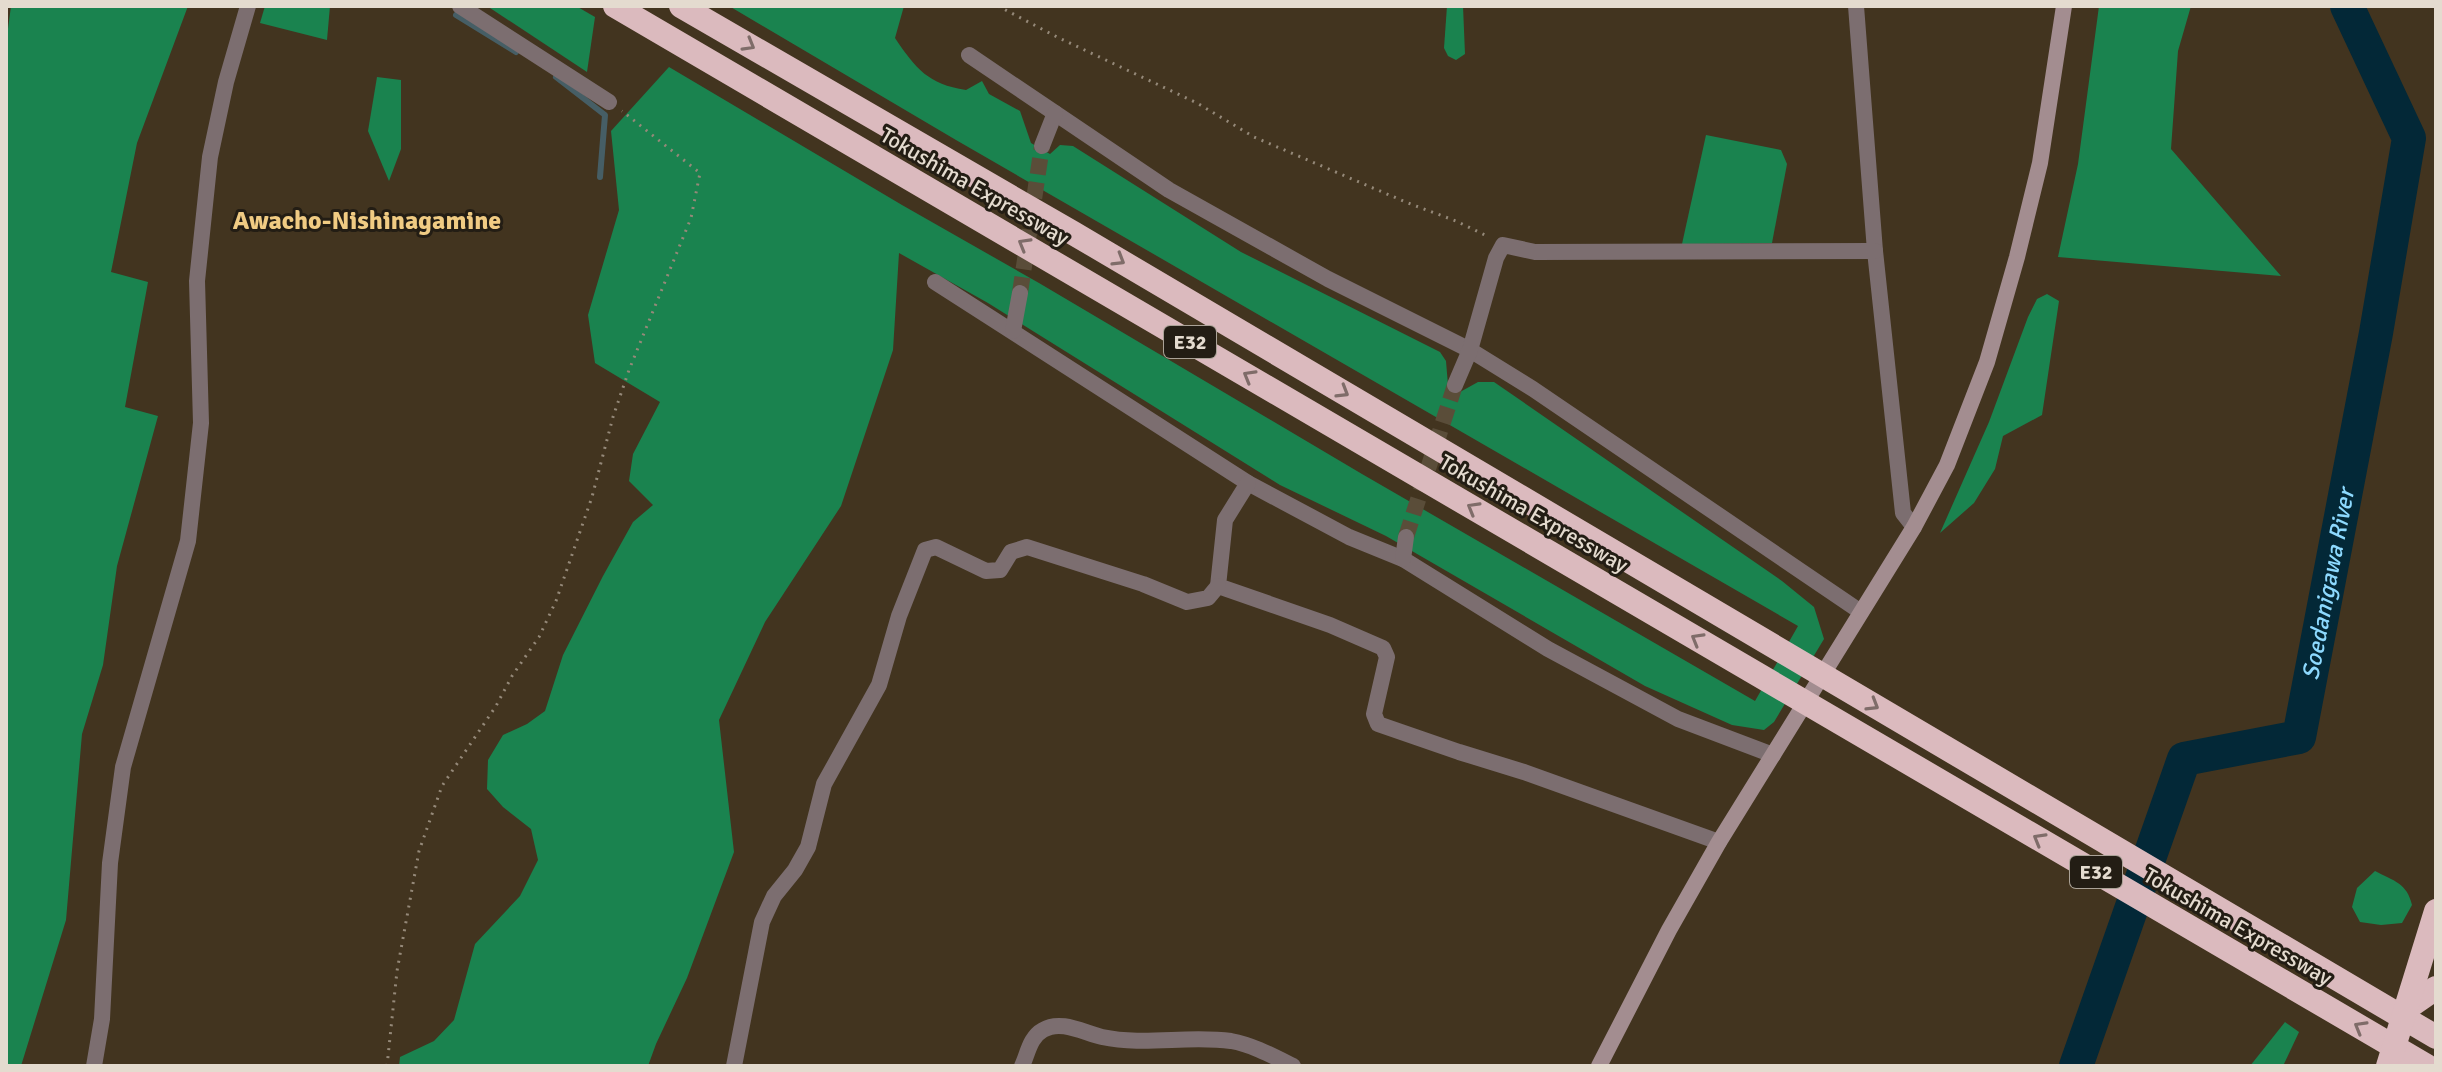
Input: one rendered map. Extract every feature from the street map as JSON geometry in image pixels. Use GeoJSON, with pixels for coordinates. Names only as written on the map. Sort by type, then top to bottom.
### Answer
{"type":"FeatureCollection","features":[{"type":"Feature","properties":{"kind":"highway","name":"Tokushima Expressway"},"geometry":{"type":"LineString","coordinates":[[615,6],[2427,1066]]}},
{"type":"Feature","properties":{"kind":"highway","name":"Tokushima Expressway"},"geometry":{"type":"LineString","coordinates":[[681,6],[1100,249],[2436,1037]]}},
{"type":"Feature","properties":{"kind":"highway"},"geometry":{"type":"LineString","coordinates":[[2388,1066],[2434,930]]}},
{"type":"Feature","properties":{"kind":"highway"},"geometry":{"type":"LineString","coordinates":[[2407,1008],[2436,988]]}},
{"type":"Feature","properties":{"kind":"highway"},"geometry":{"type":"LineString","coordinates":[[2407,1008],[2436,999]]}},
{"type":"Feature","properties":{"kind":"street"},"geometry":{"type":"LineString","coordinates":[[94,1066],[102,1019],[110,863],[123,767],[188,541],[201,423],[197,281],[210,157],[226,82],[248,6]]}},
{"type":"Feature","properties":{"kind":"street"},"geometry":{"type":"LineString","coordinates":[[460,6],[609,102]]}},
{"type":"Feature","properties":{"kind":"street"},"geometry":{"type":"LineString","coordinates":[[1856,6],[1875,251],[1903,513],[1914,527]]}},
{"type":"Feature","properties":{"kind":"street"},"geometry":{"type":"LineString","coordinates":[[1599,1066],[1669,930],[1719,842],[1914,527],[1947,465],[1987,362],[2040,163],[2064,6]]}},
{"type":"Feature","properties":{"kind":"street"},"geometry":{"type":"LineString","coordinates":[[969,55],[1169,190],[1328,279],[1470,350],[1533,389],[1861,612]]}},
{"type":"Feature","properties":{"kind":"street"},"geometry":{"type":"LineString","coordinates":[[1042,146],[1055,113]]}},
{"type":"Feature","properties":{"kind":"street"},"geometry":{"type":"LineString","coordinates":[[1455,385],[1470,350],[1496,258],[1503,245],[1535,252],[1875,251]]}},
{"type":"Feature","properties":{"kind":"street"},"geometry":{"type":"LineString","coordinates":[[935,282],[1248,483],[1349,537],[1403,559],[1548,649],[1678,719],[1773,755]]}},
{"type":"Feature","properties":{"kind":"street"},"geometry":{"type":"LineString","coordinates":[[1013,331],[1020,293]]}},
{"type":"Feature","properties":{"kind":"street"},"geometry":{"type":"LineString","coordinates":[[734,1066],[762,922],[774,896],[795,870],[808,847],[824,784],[879,685],[899,616],[925,550],[936,547],[986,571],[1000,570],[1011,552],[1027,547],[1143,584],[1187,602],[1208,598],[1218,586],[1225,520],[1248,483]]}},
{"type":"Feature","properties":{"kind":"street"},"geometry":{"type":"LineString","coordinates":[[1403,559],[1406,537]]}},
{"type":"Feature","properties":{"kind":"street"},"geometry":{"type":"LineString","coordinates":[[1218,586],[1330,625],[1383,648],[1387,657],[1374,714],[1378,724],[1719,842]]}},
{"type":"Feature","properties":{"kind":"street"},"geometry":{"type":"LineString","coordinates":[[1022,1066],[1031,1042],[1044,1029],[1065,1026],[1102,1037],[1132,1041],[1229,1041],[1269,1053],[1293,1066]]}},
{"type":"Feature","properties":{"kind":"path"},"geometry":{"type":"LineString","coordinates":[[998,6],[1197,103],[1254,137],[1456,221],[1503,245]]}},
{"type":"Feature","properties":{"kind":"path"},"geometry":{"type":"LineString","coordinates":[[387,1066],[397,971],[419,851],[428,825],[442,786],[539,637],[556,601],[592,497],[629,370],[691,218],[700,173],[609,102]]}},
{"type":"Feature","properties":{"kind":"green space"},"geometry":{"type":"Polygon","coordinates":[[[11,6],[188,6],[137,143],[111,272],[148,282],[125,407],[158,416],[117,566],[103,665],[82,734],[66,920],[21,1066],[6,1066],[6,44],[11,6]]]}},
{"type":"Feature","properties":{"kind":"green space"},"geometry":{"type":"Polygon","coordinates":[[[265,6],[330,6],[327,40],[260,23],[265,6]]]}},
{"type":"Feature","properties":{"kind":"green space"},"geometry":{"type":"Polygon","coordinates":[[[487,6],[576,6],[595,17],[587,72],[487,6]]]}},
{"type":"Feature","properties":{"kind":"green space"},"geometry":{"type":"Polygon","coordinates":[[[729,6],[904,6],[895,38],[917,66],[942,84],[966,90],[982,81],[989,94],[1020,111],[1031,143],[1050,154],[1060,145],[1073,146],[1241,252],[1440,352],[1446,361],[1448,385],[1460,392],[1478,382],[1494,382],[1782,581],[1814,607],[1824,639],[1774,722],[1764,730],[1732,725],[1645,686],[1386,536],[1280,485],[988,303],[899,253],[893,350],[841,506],[765,622],[719,720],[734,852],[687,978],[648,1066],[399,1066],[400,1057],[434,1041],[454,1020],[475,944],[520,896],[538,860],[531,829],[503,807],[487,789],[488,760],[503,735],[545,711],[563,655],[603,576],[633,522],[653,505],[629,481],[633,454],[660,402],[595,363],[588,315],[619,210],[611,131],[669,67],[1755,701],[1798,626],[729,6]]]}},
{"type":"Feature","properties":{"kind":"green space"},"geometry":{"type":"Polygon","coordinates":[[[1447,6],[1463,6],[1465,54],[1456,60],[1448,56],[1444,48],[1447,6]]]}},
{"type":"Feature","properties":{"kind":"green space"},"geometry":{"type":"Polygon","coordinates":[[[2099,6],[2191,6],[2178,51],[2171,149],[2281,276],[2058,257],[2078,164],[2099,6]]]}},
{"type":"Feature","properties":{"kind":"green space"},"geometry":{"type":"Polygon","coordinates":[[[377,77],[401,80],[401,149],[389,181],[368,131],[377,77]]]}},
{"type":"Feature","properties":{"kind":"green space"},"geometry":{"type":"Polygon","coordinates":[[[1706,135],[1781,150],[1787,164],[1772,243],[1682,244],[1706,135]]]}},
{"type":"Feature","properties":{"kind":"green space"},"geometry":{"type":"Polygon","coordinates":[[[2047,294],[2059,301],[2042,415],[2003,436],[1995,469],[1974,503],[1940,533],[1989,422],[2028,317],[2037,299],[2047,294]]]}},
{"type":"Feature","properties":{"kind":"green space"},"geometry":{"type":"Polygon","coordinates":[[[2375,871],[2407,892],[2412,905],[2402,923],[2381,925],[2360,922],[2352,907],[2357,888],[2375,871]]]}},
{"type":"Feature","properties":{"kind":"green space"},"geometry":{"type":"Polygon","coordinates":[[[2285,1022],[2299,1032],[2283,1066],[2250,1066],[2285,1022]]]}},
{"type":"Feature","properties":{"kind":"waterway","name":"Soedanigawa River"},"geometry":{"type":"LineString","coordinates":[[2076,1066],[2184,759],[2299,737],[2376,333],[2409,138],[2347,6]]}},
{"type":"Feature","properties":{"kind":"waterway"},"geometry":{"type":"LineString","coordinates":[[456,15],[516,52]]}},
{"type":"Feature","properties":{"kind":"waterway"},"geometry":{"type":"LineString","coordinates":[[556,77],[605,115],[600,177]]}},
{"type":"Feature","properties":{"kind":"tunnel"},"geometry":{"type":"LineString","coordinates":[[1020,293],[1042,146]]}},
{"type":"Feature","properties":{"kind":"tunnel"},"geometry":{"type":"LineString","coordinates":[[1406,537],[1455,385]]}},
{"type":"Feature","properties":{"kind":"district","name":"Awacho-Nishinagamine"},"geometry":{"type":"Point","coordinates":[367,220]}}]}
